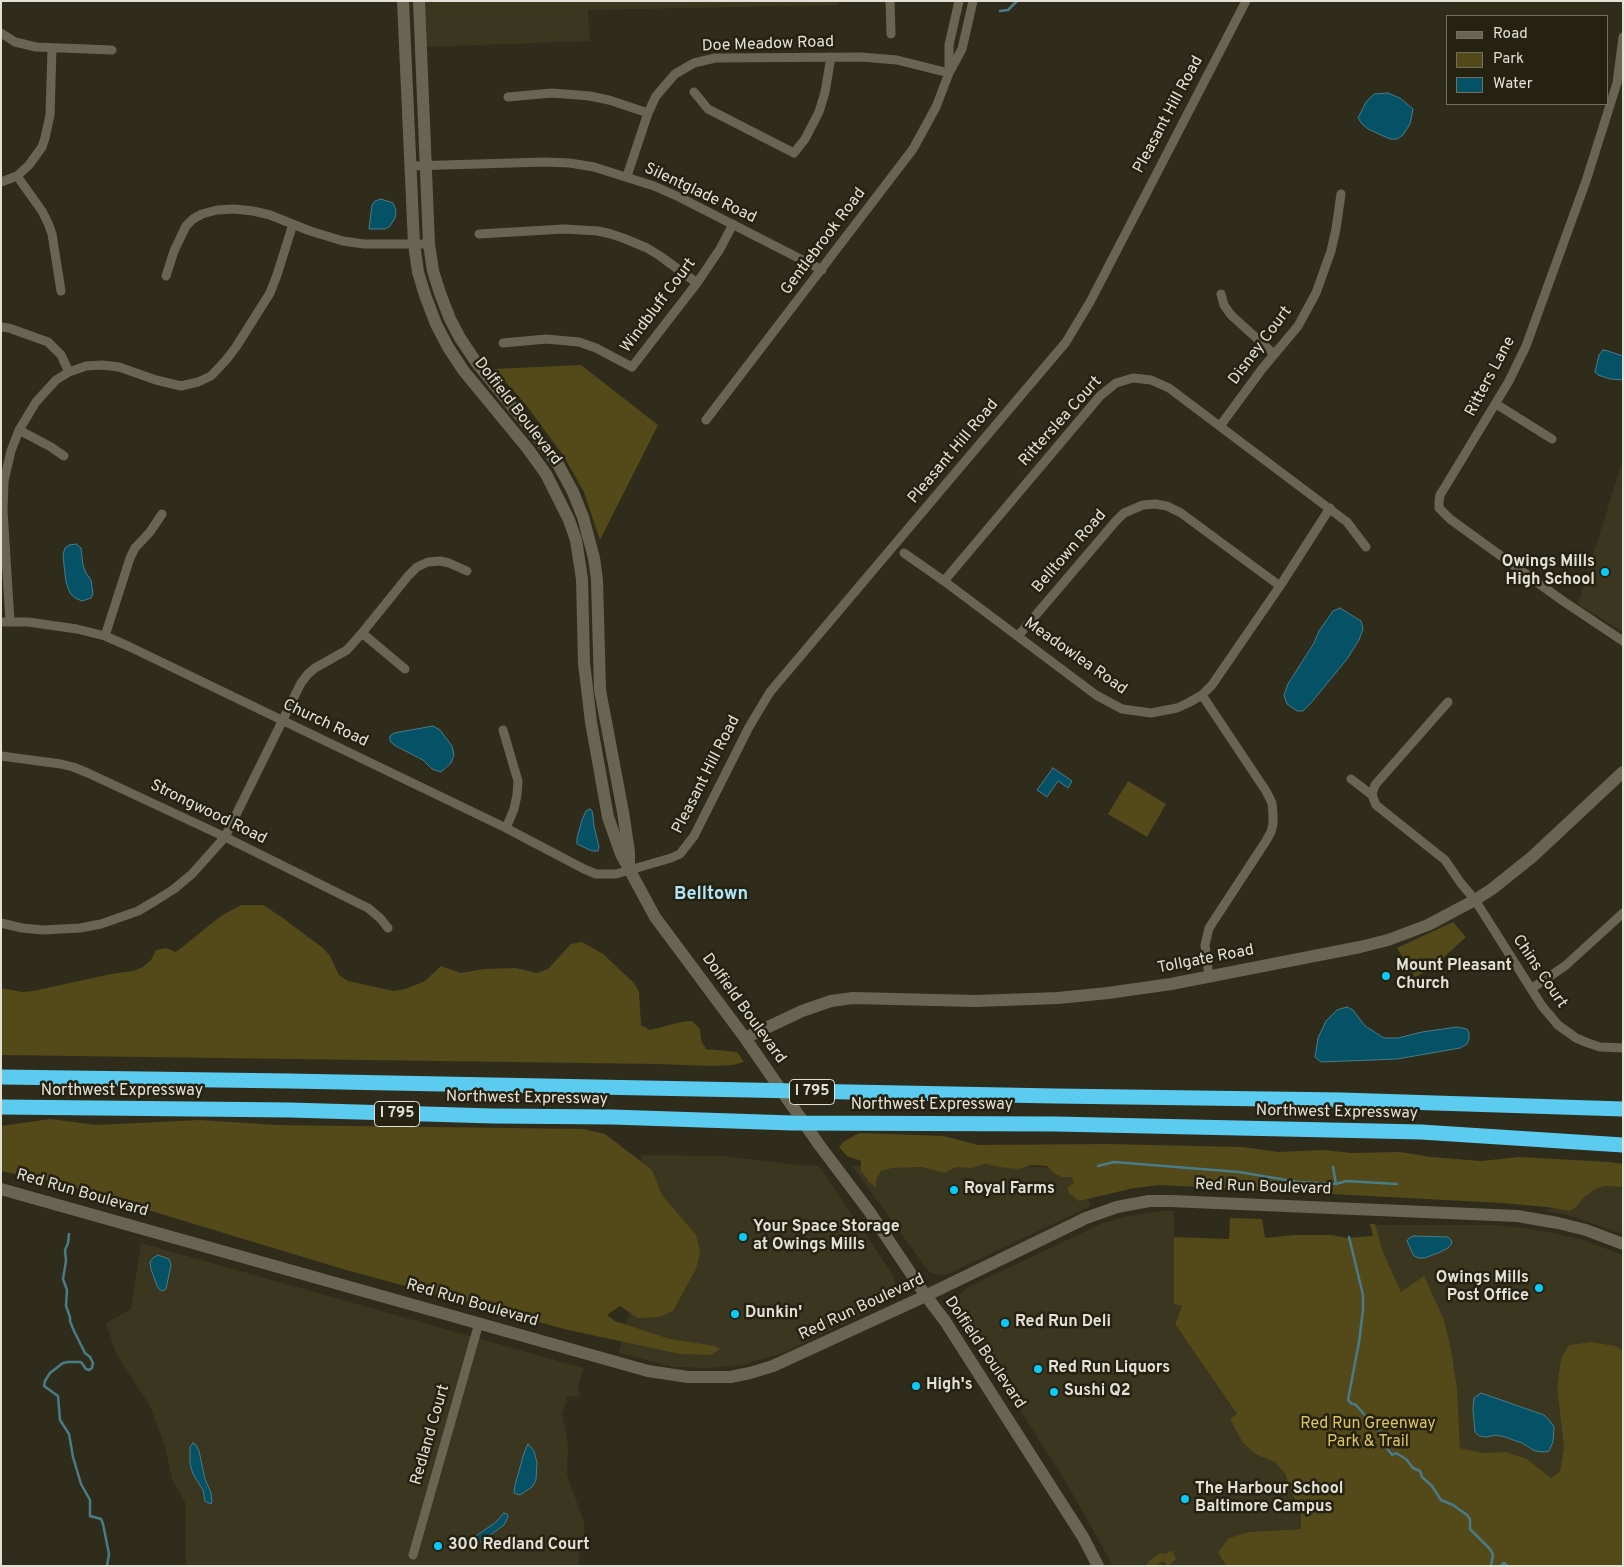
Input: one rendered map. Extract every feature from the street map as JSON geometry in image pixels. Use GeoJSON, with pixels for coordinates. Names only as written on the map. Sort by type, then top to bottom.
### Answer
{"type":"FeatureCollection","features":[{"type":"Feature","properties":{"kind":"highway","name":"Northwest Expressway"},"geometry":{"type":"LineString","coordinates":[[1,1077],[1342,1100],[1623,1109]]}},
{"type":"Feature","properties":{"kind":"highway","name":"Northwest Expressway"},"geometry":{"type":"LineString","coordinates":[[1,1107],[290,1110],[792,1123],[1056,1124],[1431,1132],[1623,1144]]}},
{"type":"Feature","properties":{"kind":"main road","name":"Dolfield Boulevard"},"geometry":{"type":"LineString","coordinates":[[403,1],[414,244],[418,272],[436,324],[448,347],[463,370],[528,449],[546,474],[569,520],[576,540],[582,579],[584,663],[591,722],[608,817],[614,837],[629,870],[655,917],[745,1038],[945,1321],[1083,1537],[1098,1566]]}},
{"type":"Feature","properties":{"kind":"main road","name":"Dolfield Boulevard"},"geometry":{"type":"LineString","coordinates":[[419,1],[429,244],[434,271],[450,319],[460,338],[476,362],[559,466],[584,518],[594,558],[597,580],[600,690],[629,852],[629,870]]}},
{"type":"Feature","properties":{"kind":"main road","name":"Tollgate Road"},"geometry":{"type":"LineString","coordinates":[[745,1038],[809,1008],[838,1000],[872,998],[976,1001],[1058,998],[1142,989],[1388,940],[1428,925],[1475,900],[1532,857],[1623,772]]}},
{"type":"Feature","properties":{"kind":"main road","name":"Red Run Boulevard"},"geometry":{"type":"LineString","coordinates":[[1,1189],[648,1371],[688,1377],[713,1378],[750,1373],[803,1354],[1086,1218],[1117,1207],[1149,1201],[1517,1216],[1586,1230],[1623,1244]]}},
{"type":"Feature","properties":{"kind":"street"},"geometry":{"type":"LineString","coordinates":[[890,1],[891,34]]}},
{"type":"Feature","properties":{"kind":"street","name":"Gentlebrook Road"},"geometry":{"type":"LineString","coordinates":[[949,73],[949,45],[959,1]]}},
{"type":"Feature","properties":{"kind":"street","name":"Gentlebrook Road"},"geometry":{"type":"LineString","coordinates":[[706,420],[913,149],[936,107],[949,73],[962,49],[973,1]]}},
{"type":"Feature","properties":{"kind":"street","name":"Pleasant Hill Road"},"geometry":{"type":"LineString","coordinates":[[629,870],[671,858],[680,854],[687,846],[701,824],[749,727],[770,692],[1066,342],[1090,302],[1246,1]]}},
{"type":"Feature","properties":{"kind":"street"},"geometry":{"type":"LineString","coordinates":[[1,34],[24,45],[52,49],[112,50]]}},
{"type":"Feature","properties":{"kind":"street","name":"Ritters Lane"},"geometry":{"type":"LineString","coordinates":[[1623,37],[1617,84],[1586,181],[1526,346],[1496,404],[1440,495],[1439,508],[1455,523],[1563,602],[1623,641]]}},
{"type":"Feature","properties":{"kind":"street"},"geometry":{"type":"LineString","coordinates":[[1,182],[17,176],[33,160],[42,147],[50,115],[52,49]]}},
{"type":"Feature","properties":{"kind":"street","name":"Doe Meadow Road"},"geometry":{"type":"LineString","coordinates":[[627,176],[648,113],[656,96],[666,82],[679,71],[694,63],[715,58],[861,56],[897,60],[949,73]]}},
{"type":"Feature","properties":{"kind":"street"},"geometry":{"type":"LineString","coordinates":[[694,92],[708,109],[794,153],[805,139],[819,112],[826,92],[831,57]]}},
{"type":"Feature","properties":{"kind":"street"},"geometry":{"type":"LineString","coordinates":[[508,97],[552,93],[590,96],[609,100],[648,113]]}},
{"type":"Feature","properties":{"kind":"street","name":"Silentglade Road"},"geometry":{"type":"LineString","coordinates":[[410,166],[545,162],[570,163],[594,167],[627,176],[679,197],[822,270]]}},
{"type":"Feature","properties":{"kind":"street"},"geometry":{"type":"LineString","coordinates":[[17,176],[42,211],[48,223],[52,234],[61,291]]}},
{"type":"Feature","properties":{"kind":"street","name":"Disney Court"},"geometry":{"type":"LineString","coordinates":[[1220,426],[1274,354],[1298,326],[1316,293],[1331,251],[1341,194]]}},
{"type":"Feature","properties":{"kind":"street"},"geometry":{"type":"LineString","coordinates":[[166,276],[174,251],[186,226],[202,214],[217,210],[234,209],[270,215],[327,237],[343,241],[364,244],[429,244]]}},
{"type":"Feature","properties":{"kind":"street"},"geometry":{"type":"LineString","coordinates":[[6,621],[3,495],[7,468],[19,430],[36,402],[56,380],[69,372],[86,366],[119,367],[180,386],[198,382],[211,376],[231,354],[266,299],[278,275],[293,224]]}},
{"type":"Feature","properties":{"kind":"street","name":"Windbluff Court"},"geometry":{"type":"LineString","coordinates":[[503,343],[546,339],[571,341],[596,348],[632,367],[697,284],[720,249],[733,224]]}},
{"type":"Feature","properties":{"kind":"street"},"geometry":{"type":"LineString","coordinates":[[479,234],[564,229],[598,231],[623,238],[647,248],[697,284]]}},
{"type":"Feature","properties":{"kind":"street"},"geometry":{"type":"LineString","coordinates":[[1221,294],[1224,305],[1231,315],[1274,354]]}},
{"type":"Feature","properties":{"kind":"street"},"geometry":{"type":"LineString","coordinates":[[1,327],[48,342],[61,355],[69,372]]}},
{"type":"Feature","properties":{"kind":"street","name":"Ritterslea Court"},"geometry":{"type":"LineString","coordinates":[[944,581],[1100,396],[1116,383],[1133,378],[1160,383],[1220,426],[1347,522],[1366,547]]}},
{"type":"Feature","properties":{"kind":"street"},"geometry":{"type":"LineString","coordinates":[[1496,404],[1552,438]]}},
{"type":"Feature","properties":{"kind":"street"},"geometry":{"type":"LineString","coordinates":[[19,430],[64,456]]}},
{"type":"Feature","properties":{"kind":"street","name":"Belltown Road"},"geometry":{"type":"LineString","coordinates":[[1018,636],[1115,522],[1124,513],[1143,505],[1167,506],[1181,513],[1280,586]]}},
{"type":"Feature","properties":{"kind":"street","name":"Meadowlea Road"},"geometry":{"type":"LineString","coordinates":[[904,553],[1096,695],[1122,709],[1151,713],[1164,712],[1177,708],[1202,695],[1221,673],[1330,508]]}},
{"type":"Feature","properties":{"kind":"street"},"geometry":{"type":"LineString","coordinates":[[105,636],[130,558],[135,548],[150,532],[162,514]]}},
{"type":"Feature","properties":{"kind":"street"},"geometry":{"type":"LineString","coordinates":[[1,923],[22,928],[62,929],[101,924],[121,918],[156,901],[174,889],[192,874],[224,838],[301,683],[308,674],[347,650],[417,567],[428,562],[440,561],[467,571]]}},
{"type":"Feature","properties":{"kind":"street","name":"Church Road"},"geometry":{"type":"LineString","coordinates":[[6,621],[56,625],[105,636],[151,656],[506,828],[584,869],[596,874],[616,874],[629,870]]}},
{"type":"Feature","properties":{"kind":"street"},"geometry":{"type":"LineString","coordinates":[[362,633],[406,669]]}},
{"type":"Feature","properties":{"kind":"street"},"geometry":{"type":"LineString","coordinates":[[1202,695],[1266,791],[1272,803],[1273,814],[1271,832],[1266,841],[1209,928],[1205,944],[1209,976]]}},
{"type":"Feature","properties":{"kind":"street"},"geometry":{"type":"LineString","coordinates":[[1372,795],[1376,785],[1448,702]]}},
{"type":"Feature","properties":{"kind":"street"},"geometry":{"type":"LineString","coordinates":[[503,730],[518,781],[514,809],[506,828]]}},
{"type":"Feature","properties":{"kind":"street","name":"Strongwood Road"},"geometry":{"type":"LineString","coordinates":[[1,756],[73,767],[368,908],[388,928]]}},
{"type":"Feature","properties":{"kind":"street","name":"Chins Court"},"geometry":{"type":"LineString","coordinates":[[1351,780],[1372,795],[1376,805],[1445,860],[1475,900],[1531,989],[1558,1025],[1572,1035],[1600,1047],[1623,1048]]}},
{"type":"Feature","properties":{"kind":"street"},"geometry":{"type":"LineString","coordinates":[[1531,989],[1565,966],[1623,912]]}},
{"type":"Feature","properties":{"kind":"street","name":"Redland Court"},"geometry":{"type":"LineString","coordinates":[[413,1555],[479,1323]]}},
{"type":"Feature","properties":{"kind":"shaded area"},"geometry":{"type":"Polygon","coordinates":[[[423,1],[838,1],[839,5],[588,10],[590,41],[425,47],[423,1]]]}},
{"type":"Feature","properties":{"kind":"shaded area","name":"Owings Mills High School"},"geometry":{"type":"Polygon","coordinates":[[[1623,459],[1623,632],[1578,604],[1623,459]]]}},
{"type":"Feature","properties":{"kind":"shaded area"},"geometry":{"type":"Polygon","coordinates":[[[641,1155],[723,1156],[819,1166],[893,1275],[896,1288],[894,1294],[884,1304],[783,1353],[741,1365],[710,1368],[675,1367],[619,1353],[649,1237],[641,1155]]]}},
{"type":"Feature","properties":{"kind":"shaded area"},"geometry":{"type":"Polygon","coordinates":[[[945,1163],[1077,1169],[1091,1206],[948,1274],[934,1274],[929,1272],[852,1166],[945,1163]]]}},
{"type":"Feature","properties":{"kind":"shaded area"},"geometry":{"type":"Polygon","coordinates":[[[1610,1178],[1623,1178],[1623,1234],[1571,1216],[1547,1211],[1610,1178]]]}},
{"type":"Feature","properties":{"kind":"shaded area"},"geometry":{"type":"Polygon","coordinates":[[[1160,1211],[1174,1211],[1174,1304],[1182,1306],[1175,1324],[1237,1414],[1257,1455],[1275,1462],[1285,1474],[1301,1516],[1301,1529],[1249,1532],[1218,1552],[1226,1566],[1113,1566],[1066,1482],[957,1311],[956,1306],[958,1296],[968,1287],[1103,1223],[1123,1217],[1160,1211]]]}},
{"type":"Feature","properties":{"kind":"shaded area"},"geometry":{"type":"Polygon","coordinates":[[[1375,1225],[1496,1225],[1524,1228],[1580,1239],[1623,1255],[1623,1352],[1616,1346],[1591,1342],[1569,1345],[1561,1358],[1557,1388],[1564,1447],[1560,1471],[1551,1478],[1527,1459],[1506,1452],[1484,1453],[1460,1448],[1457,1388],[1451,1349],[1401,1292],[1383,1252],[1375,1225]]]}},
{"type":"Feature","properties":{"kind":"shaded area"},"geometry":{"type":"Polygon","coordinates":[[[141,1243],[583,1368],[578,1388],[580,1396],[565,1397],[567,1400],[562,1414],[568,1445],[567,1475],[584,1522],[579,1566],[186,1566],[185,1502],[172,1479],[165,1446],[150,1406],[116,1353],[106,1323],[131,1309],[141,1243]]]}},
{"type":"Feature","properties":{"kind":"green space"},"geometry":{"type":"Polygon","coordinates":[[[581,365],[658,425],[600,540],[584,492],[563,455],[526,405],[494,369],[581,365]]]}},
{"type":"Feature","properties":{"kind":"green space"},"geometry":{"type":"Polygon","coordinates":[[[1128,781],[1166,804],[1147,837],[1108,814],[1128,781]]]}},
{"type":"Feature","properties":{"kind":"green space"},"geometry":{"type":"Polygon","coordinates":[[[241,905],[263,905],[280,916],[323,948],[330,956],[339,975],[348,981],[393,991],[405,989],[425,981],[441,966],[461,973],[484,969],[516,968],[537,973],[548,969],[571,944],[582,942],[603,954],[634,983],[639,992],[641,1025],[650,1030],[692,1021],[700,1029],[701,1040],[706,1049],[737,1052],[744,1062],[733,1065],[711,1066],[1,1055],[1,988],[22,992],[33,991],[133,971],[143,967],[151,960],[156,950],[166,948],[176,952],[221,916],[241,905]]]}},
{"type":"Feature","properties":{"kind":"green space"},"geometry":{"type":"Polygon","coordinates":[[[1453,922],[1466,937],[1431,969],[1415,977],[1397,948],[1453,922]]]}},
{"type":"Feature","properties":{"kind":"green space"},"geometry":{"type":"Polygon","coordinates":[[[50,1119],[96,1125],[199,1120],[277,1125],[584,1129],[605,1134],[652,1170],[662,1195],[696,1235],[700,1252],[696,1269],[673,1311],[659,1317],[638,1318],[620,1306],[607,1315],[615,1321],[670,1339],[715,1346],[720,1349],[711,1355],[680,1354],[568,1330],[346,1270],[59,1183],[1,1171],[1,1126],[50,1119]]]}},
{"type":"Feature","properties":{"kind":"green space"},"geometry":{"type":"Polygon","coordinates":[[[859,1133],[943,1136],[978,1145],[1107,1144],[1242,1147],[1279,1152],[1323,1150],[1351,1153],[1400,1152],[1431,1157],[1481,1161],[1520,1157],[1609,1162],[1623,1164],[1623,1187],[1604,1186],[1595,1189],[1570,1211],[1502,1203],[1160,1185],[1134,1188],[1079,1201],[1070,1194],[1067,1188],[1074,1183],[1071,1177],[1062,1177],[1055,1174],[1047,1166],[1032,1165],[1018,1169],[986,1164],[971,1168],[956,1167],[945,1173],[922,1167],[892,1168],[881,1171],[876,1179],[876,1187],[869,1182],[861,1171],[861,1161],[847,1156],[839,1147],[843,1142],[859,1133]]]}},
{"type":"Feature","properties":{"kind":"green space","name":"Red Run Greenway Park & Trail"},"geometry":{"type":"Polygon","coordinates":[[[1230,1218],[1262,1219],[1265,1238],[1295,1235],[1332,1235],[1347,1238],[1373,1236],[1370,1224],[1375,1224],[1383,1252],[1401,1292],[1424,1276],[1444,1320],[1457,1388],[1460,1448],[1484,1453],[1506,1452],[1527,1459],[1551,1478],[1560,1471],[1564,1447],[1557,1388],[1561,1358],[1569,1345],[1591,1342],[1616,1346],[1623,1352],[1623,1566],[1226,1566],[1218,1552],[1229,1538],[1249,1532],[1301,1529],[1301,1516],[1285,1474],[1275,1462],[1257,1455],[1243,1443],[1230,1419],[1237,1414],[1175,1324],[1182,1306],[1174,1304],[1174,1237],[1229,1239],[1230,1218]]]}},
{"type":"Feature","properties":{"kind":"green space"},"geometry":{"type":"Polygon","coordinates":[[[1172,1551],[1176,1559],[1169,1566],[1163,1561],[1156,1566],[1148,1566],[1149,1561],[1160,1553],[1166,1554],[1172,1551]]]}},
{"type":"Feature","properties":{"kind":"water"},"geometry":{"type":"Polygon","coordinates":[[[1388,93],[1400,98],[1413,109],[1410,124],[1403,135],[1397,139],[1390,139],[1368,129],[1358,118],[1366,102],[1374,94],[1388,93]]]}},
{"type":"Feature","properties":{"kind":"water"},"geometry":{"type":"Polygon","coordinates":[[[381,199],[393,203],[396,210],[395,218],[390,226],[385,229],[369,229],[372,205],[375,201],[381,199]]]}},
{"type":"Feature","properties":{"kind":"water"},"geometry":{"type":"Polygon","coordinates":[[[1603,350],[1623,356],[1623,380],[1610,379],[1595,372],[1599,355],[1603,350]]]}},
{"type":"Feature","properties":{"kind":"water"},"geometry":{"type":"Polygon","coordinates":[[[76,544],[81,548],[83,565],[91,580],[93,594],[91,598],[82,601],[70,593],[66,582],[64,565],[63,554],[65,548],[76,544]]]}},
{"type":"Feature","properties":{"kind":"water"},"geometry":{"type":"Polygon","coordinates":[[[1340,608],[1361,621],[1363,629],[1359,640],[1347,659],[1311,703],[1303,711],[1297,711],[1287,704],[1284,695],[1288,684],[1314,643],[1319,631],[1333,611],[1340,608]]]}},
{"type":"Feature","properties":{"kind":"water"},"geometry":{"type":"Polygon","coordinates":[[[433,726],[440,730],[452,746],[454,755],[451,763],[441,772],[432,769],[423,760],[390,741],[390,736],[394,733],[433,726]]]}},
{"type":"Feature","properties":{"kind":"water"},"geometry":{"type":"Polygon","coordinates":[[[1053,768],[1072,781],[1068,788],[1058,781],[1047,797],[1037,790],[1053,768]]]}},
{"type":"Feature","properties":{"kind":"water"},"geometry":{"type":"Polygon","coordinates":[[[590,809],[599,847],[598,851],[592,851],[577,844],[582,820],[586,811],[590,809]]]}},
{"type":"Feature","properties":{"kind":"water"},"geometry":{"type":"Polygon","coordinates":[[[1347,1007],[1353,1010],[1365,1026],[1384,1038],[1398,1038],[1457,1027],[1467,1029],[1469,1039],[1467,1044],[1460,1048],[1397,1059],[1321,1062],[1315,1057],[1318,1038],[1326,1021],[1337,1010],[1347,1007]]]}},
{"type":"Feature","properties":{"kind":"water"},"geometry":{"type":"Polygon","coordinates":[[[1414,1236],[1448,1237],[1452,1243],[1448,1248],[1440,1252],[1425,1258],[1419,1258],[1414,1256],[1407,1241],[1414,1236]]]}},
{"type":"Feature","properties":{"kind":"water"},"geometry":{"type":"Polygon","coordinates":[[[158,1255],[169,1259],[171,1265],[166,1289],[163,1291],[157,1286],[150,1262],[158,1255]]]}},
{"type":"Feature","properties":{"kind":"water"},"geometry":{"type":"Polygon","coordinates":[[[1481,1393],[1544,1415],[1554,1427],[1553,1442],[1549,1451],[1535,1451],[1522,1443],[1496,1435],[1479,1436],[1475,1432],[1473,1409],[1474,1398],[1481,1393]]]}},
{"type":"Feature","properties":{"kind":"water"},"geometry":{"type":"Polygon","coordinates":[[[193,1443],[199,1451],[205,1479],[211,1493],[211,1504],[205,1501],[203,1490],[193,1474],[190,1464],[190,1447],[193,1443]]]}},
{"type":"Feature","properties":{"kind":"water"},"geometry":{"type":"Polygon","coordinates":[[[528,1444],[534,1451],[537,1463],[536,1480],[532,1487],[520,1495],[514,1493],[515,1485],[528,1444]]]}},
{"type":"Feature","properties":{"kind":"water"},"geometry":{"type":"Polygon","coordinates":[[[504,1513],[508,1517],[504,1525],[472,1548],[467,1544],[496,1522],[504,1513]]]}},
{"type":"Feature","properties":{"kind":"waterway"},"geometry":{"type":"LineString","coordinates":[[1000,11],[1008,10],[1017,1]]}},
{"type":"Feature","properties":{"kind":"waterway"},"geometry":{"type":"LineString","coordinates":[[1098,1166],[1114,1162],[1239,1172],[1298,1182],[1336,1184],[1346,1181],[1397,1184]]}},
{"type":"Feature","properties":{"kind":"waterway"},"geometry":{"type":"LineString","coordinates":[[1333,1167],[1336,1184]]}},
{"type":"Feature","properties":{"kind":"waterway"},"geometry":{"type":"LineString","coordinates":[[69,1234],[65,1250],[66,1261],[63,1279],[67,1290],[66,1306],[74,1331],[85,1353],[93,1363],[92,1368],[89,1370],[81,1362],[63,1363],[50,1373],[44,1386],[58,1396],[60,1420],[69,1434],[81,1484],[90,1500],[90,1516],[101,1519],[103,1524],[109,1554],[107,1566]]}},
{"type":"Feature","properties":{"kind":"waterway"},"geometry":{"type":"LineString","coordinates":[[1349,1237],[1363,1295],[1363,1310],[1348,1400],[1355,1404],[1381,1433],[1392,1455],[1396,1453],[1406,1459],[1413,1468],[1420,1471],[1422,1477],[1432,1486],[1441,1500],[1453,1505],[1467,1515],[1470,1519],[1470,1529],[1490,1549],[1493,1555],[1491,1566]]}},
{"type":"Feature","properties":{"kind":"waterway"},"geometry":{"type":"LineString","coordinates":[[1500,1566],[1504,1563],[1507,1566]]}},
{"type":"Feature","properties":{"kind":"place","name":"Owings Mills High School"},"geometry":{"type":"Point","coordinates":[1605,572]}},
{"type":"Feature","properties":{"kind":"place","name":"Mount Pleasant Church"},"geometry":{"type":"Point","coordinates":[1386,976]}},
{"type":"Feature","properties":{"kind":"place","name":"Royal Farms"},"geometry":{"type":"Point","coordinates":[954,1190]}},
{"type":"Feature","properties":{"kind":"place","name":"Your Space Storage at Owings Mills"},"geometry":{"type":"Point","coordinates":[743,1237]}},
{"type":"Feature","properties":{"kind":"place","name":"Owings Mills Post Office"},"geometry":{"type":"Point","coordinates":[1539,1288]}},
{"type":"Feature","properties":{"kind":"place","name":"Dunkin'"},"geometry":{"type":"Point","coordinates":[735,1314]}},
{"type":"Feature","properties":{"kind":"place","name":"Red Run Deli"},"geometry":{"type":"Point","coordinates":[1005,1323]}},
{"type":"Feature","properties":{"kind":"place","name":"Red Run Liquors"},"geometry":{"type":"Point","coordinates":[1038,1369]}},
{"type":"Feature","properties":{"kind":"place","name":"High's"},"geometry":{"type":"Point","coordinates":[916,1386]}},
{"type":"Feature","properties":{"kind":"place","name":"Sushi Q2"},"geometry":{"type":"Point","coordinates":[1054,1392]}},
{"type":"Feature","properties":{"kind":"place","name":"The Harbour School Baltimore Campus"},"geometry":{"type":"Point","coordinates":[1185,1499]}},
{"type":"Feature","properties":{"kind":"place","name":"300 Redland Court"},"geometry":{"type":"Point","coordinates":[438,1546]}},
{"type":"Feature","properties":{"kind":"district","name":"Belltown"},"geometry":{"type":"Point","coordinates":[711,895]}}]}
